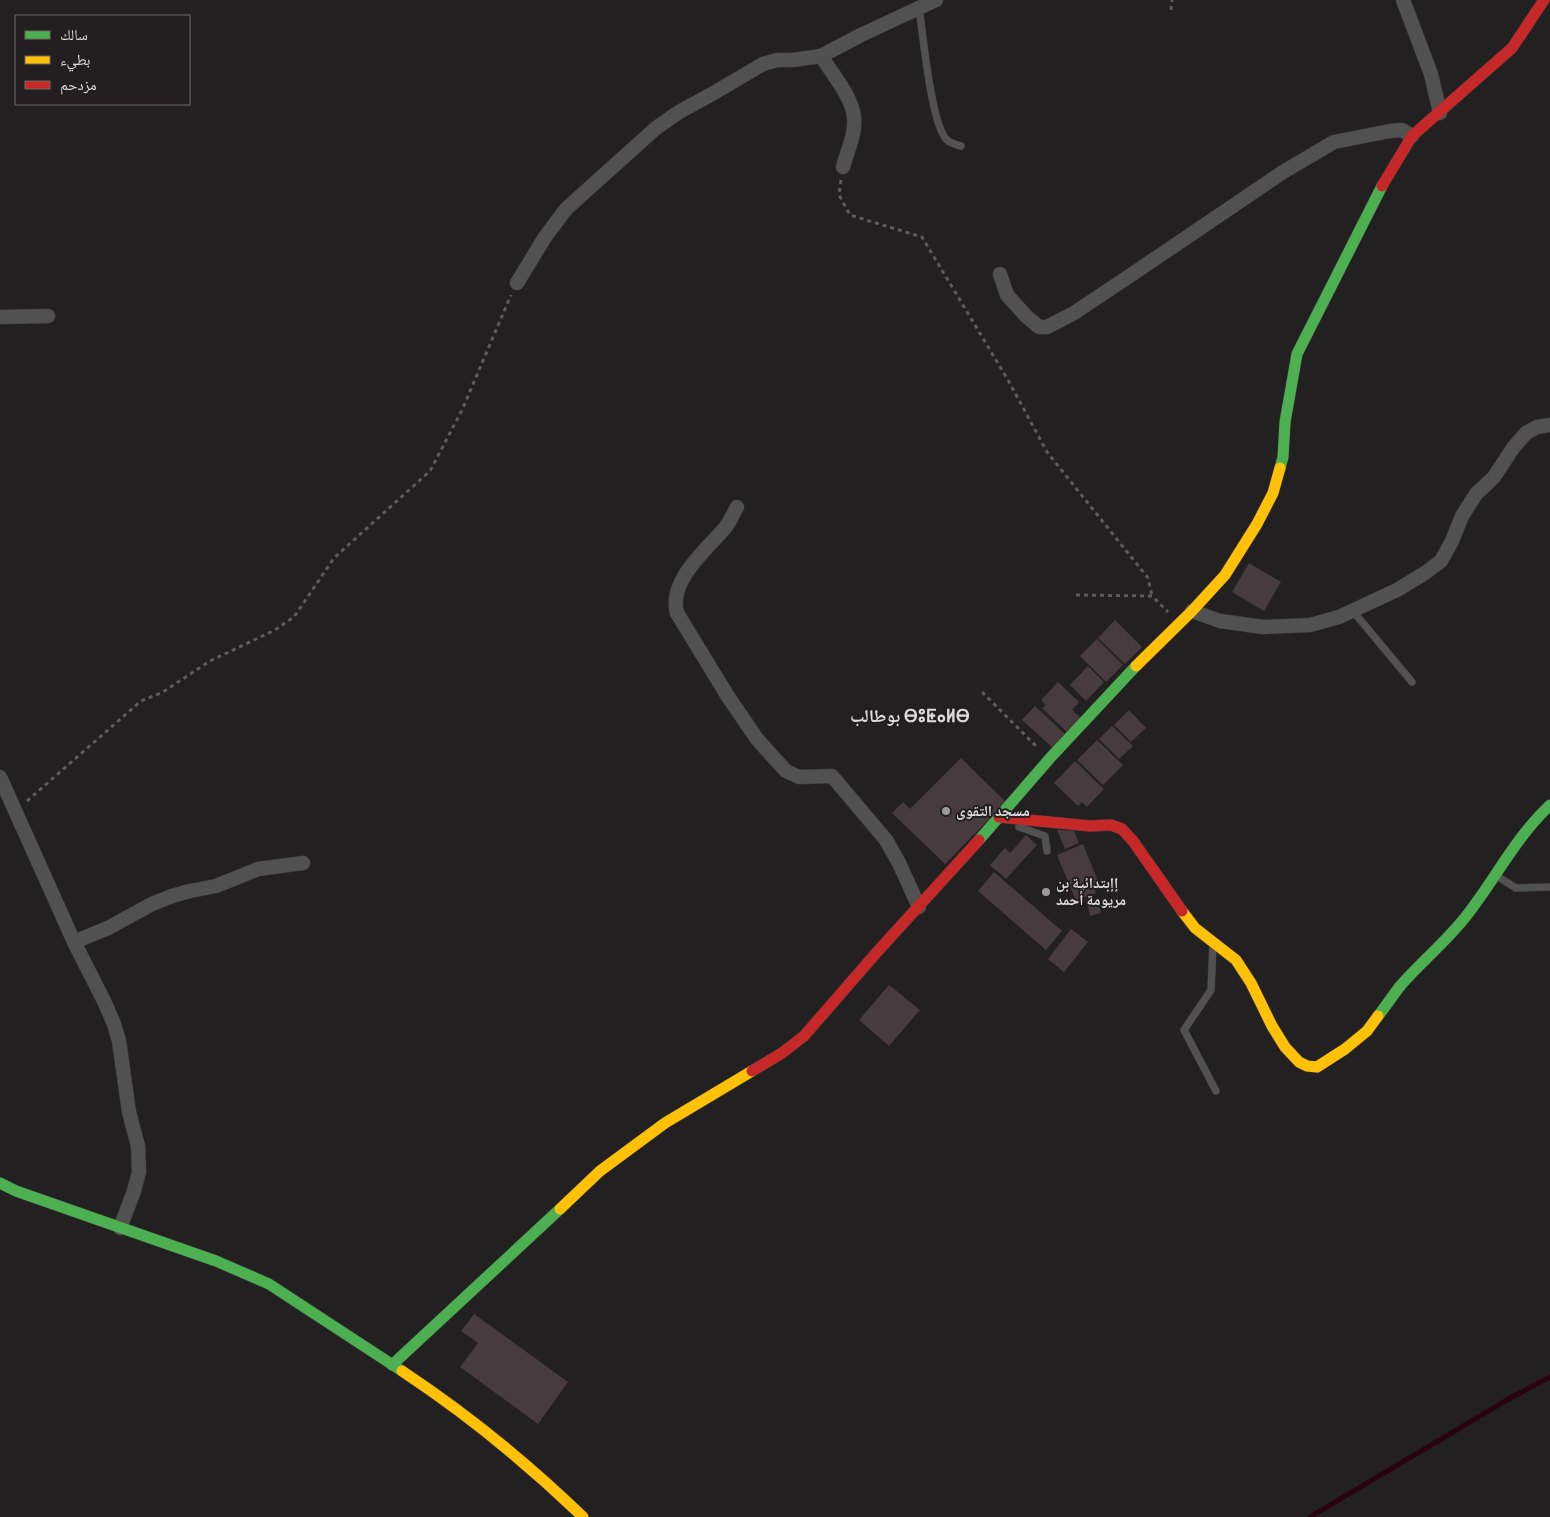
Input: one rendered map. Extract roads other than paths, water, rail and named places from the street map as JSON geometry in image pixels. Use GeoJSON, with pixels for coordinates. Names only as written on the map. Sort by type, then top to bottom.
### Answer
{"type":"FeatureCollection","features":[{"type":"Feature","properties":{"kind":"street"},"geometry":{"type":"LineString","coordinates":[[517,283],[545,237],[566,209],[656,128],[679,112],[763,64],[777,60],[821,56],[936,0]]}},
{"type":"Feature","properties":{"kind":"street"},"geometry":{"type":"LineString","coordinates":[[1403,0],[1431,74],[1440,113]]}},
{"type":"Feature","properties":{"kind":"street"},"geometry":{"type":"LineString","coordinates":[[392,1365],[475,1290],[600,1171],[665,1123],[782,1053],[804,1036],[877,952],[1005,817],[1049,759],[1143,658],[1192,611],[1225,575],[1257,524],[1273,493],[1283,457],[1285,422],[1297,354],[1389,172],[1412,136],[1512,48],[1544,0]]}},
{"type":"Feature","properties":{"kind":"street"},"geometry":{"type":"LineString","coordinates":[[821,56],[849,101],[854,117],[854,126],[843,166]]}},
{"type":"Feature","properties":{"kind":"street"},"geometry":{"type":"LineString","coordinates":[[1000,274],[1007,295],[1039,327],[1047,327],[1074,313],[1283,172],[1334,142],[1402,130],[1412,136]]}},
{"type":"Feature","properties":{"kind":"street"},"geometry":{"type":"LineString","coordinates":[[0,317],[48,316]]}},
{"type":"Feature","properties":{"kind":"street"},"geometry":{"type":"LineString","coordinates":[[1192,611],[1220,621],[1263,627],[1310,625],[1339,617],[1396,590],[1424,574],[1441,560],[1452,541],[1462,516],[1476,494],[1494,478],[1513,448],[1526,433],[1537,427],[1550,425]]}},
{"type":"Feature","properties":{"kind":"street"},"geometry":{"type":"LineString","coordinates":[[736,507],[726,526],[683,578],[674,598],[677,613],[727,695],[757,739],[786,771],[799,777],[832,776],[886,840],[919,907]]}},
{"type":"Feature","properties":{"kind":"street"},"geometry":{"type":"LineString","coordinates":[[0,777],[74,942],[114,1024],[119,1041],[129,1112],[138,1146],[139,1172],[120,1228]]}},
{"type":"Feature","properties":{"kind":"street"},"geometry":{"type":"LineString","coordinates":[[1005,817],[1090,826],[1111,825],[1122,829],[1134,841],[1180,910],[1195,928],[1236,960],[1251,983],[1272,1026],[1285,1047],[1299,1062],[1307,1066],[1317,1067],[1345,1049],[1367,1030],[1401,985],[1447,940],[1468,914],[1511,849],[1535,819],[1550,805]]}},
{"type":"Feature","properties":{"kind":"street"},"geometry":{"type":"LineString","coordinates":[[74,942],[108,928],[152,904],[172,896],[216,886],[258,869],[303,863]]}},
{"type":"Feature","properties":{"kind":"street"},"geometry":{"type":"LineString","coordinates":[[0,1183],[16,1191],[216,1261],[269,1284],[451,1405],[538,1474],[583,1517]]}},
{"type":"Feature","properties":{"kind":"lane"},"geometry":{"type":"LineString","coordinates":[[919,7],[930,84],[938,121],[942,134],[948,142],[961,146]]}},
{"type":"Feature","properties":{"kind":"lane"},"geometry":{"type":"LineString","coordinates":[[1352,610],[1412,682]]}},
{"type":"Feature","properties":{"kind":"lane"},"geometry":{"type":"LineString","coordinates":[[1005,817],[1016,826],[1045,836],[1046,851]]}},
{"type":"Feature","properties":{"kind":"lane"},"geometry":{"type":"LineString","coordinates":[[1495,875],[1516,888],[1550,887]]}},
{"type":"Feature","properties":{"kind":"lane"},"geometry":{"type":"LineString","coordinates":[[1213,942],[1211,990],[1184,1030],[1216,1090]]}},
{"type":"Feature","properties":{"kind":"waterway"},"geometry":{"type":"LineString","coordinates":[[1310,1517],[1512,1397],[1550,1377]]}},
{"type":"Feature","properties":{"kind":"place","name":"مسجد التقوى"},"geometry":{"type":"Point","coordinates":[946,811]}},
{"type":"Feature","properties":{"kind":"place","name":"إإبتدائية بن مريومة أحمد"},"geometry":{"type":"Point","coordinates":[1046,892]}},
{"type":"Feature","properties":{"kind":"district","name":"بوطالب ⴱⵓⵟⴰⵍⴱ"},"geometry":{"type":"Point","coordinates":[910,716]}}]}
